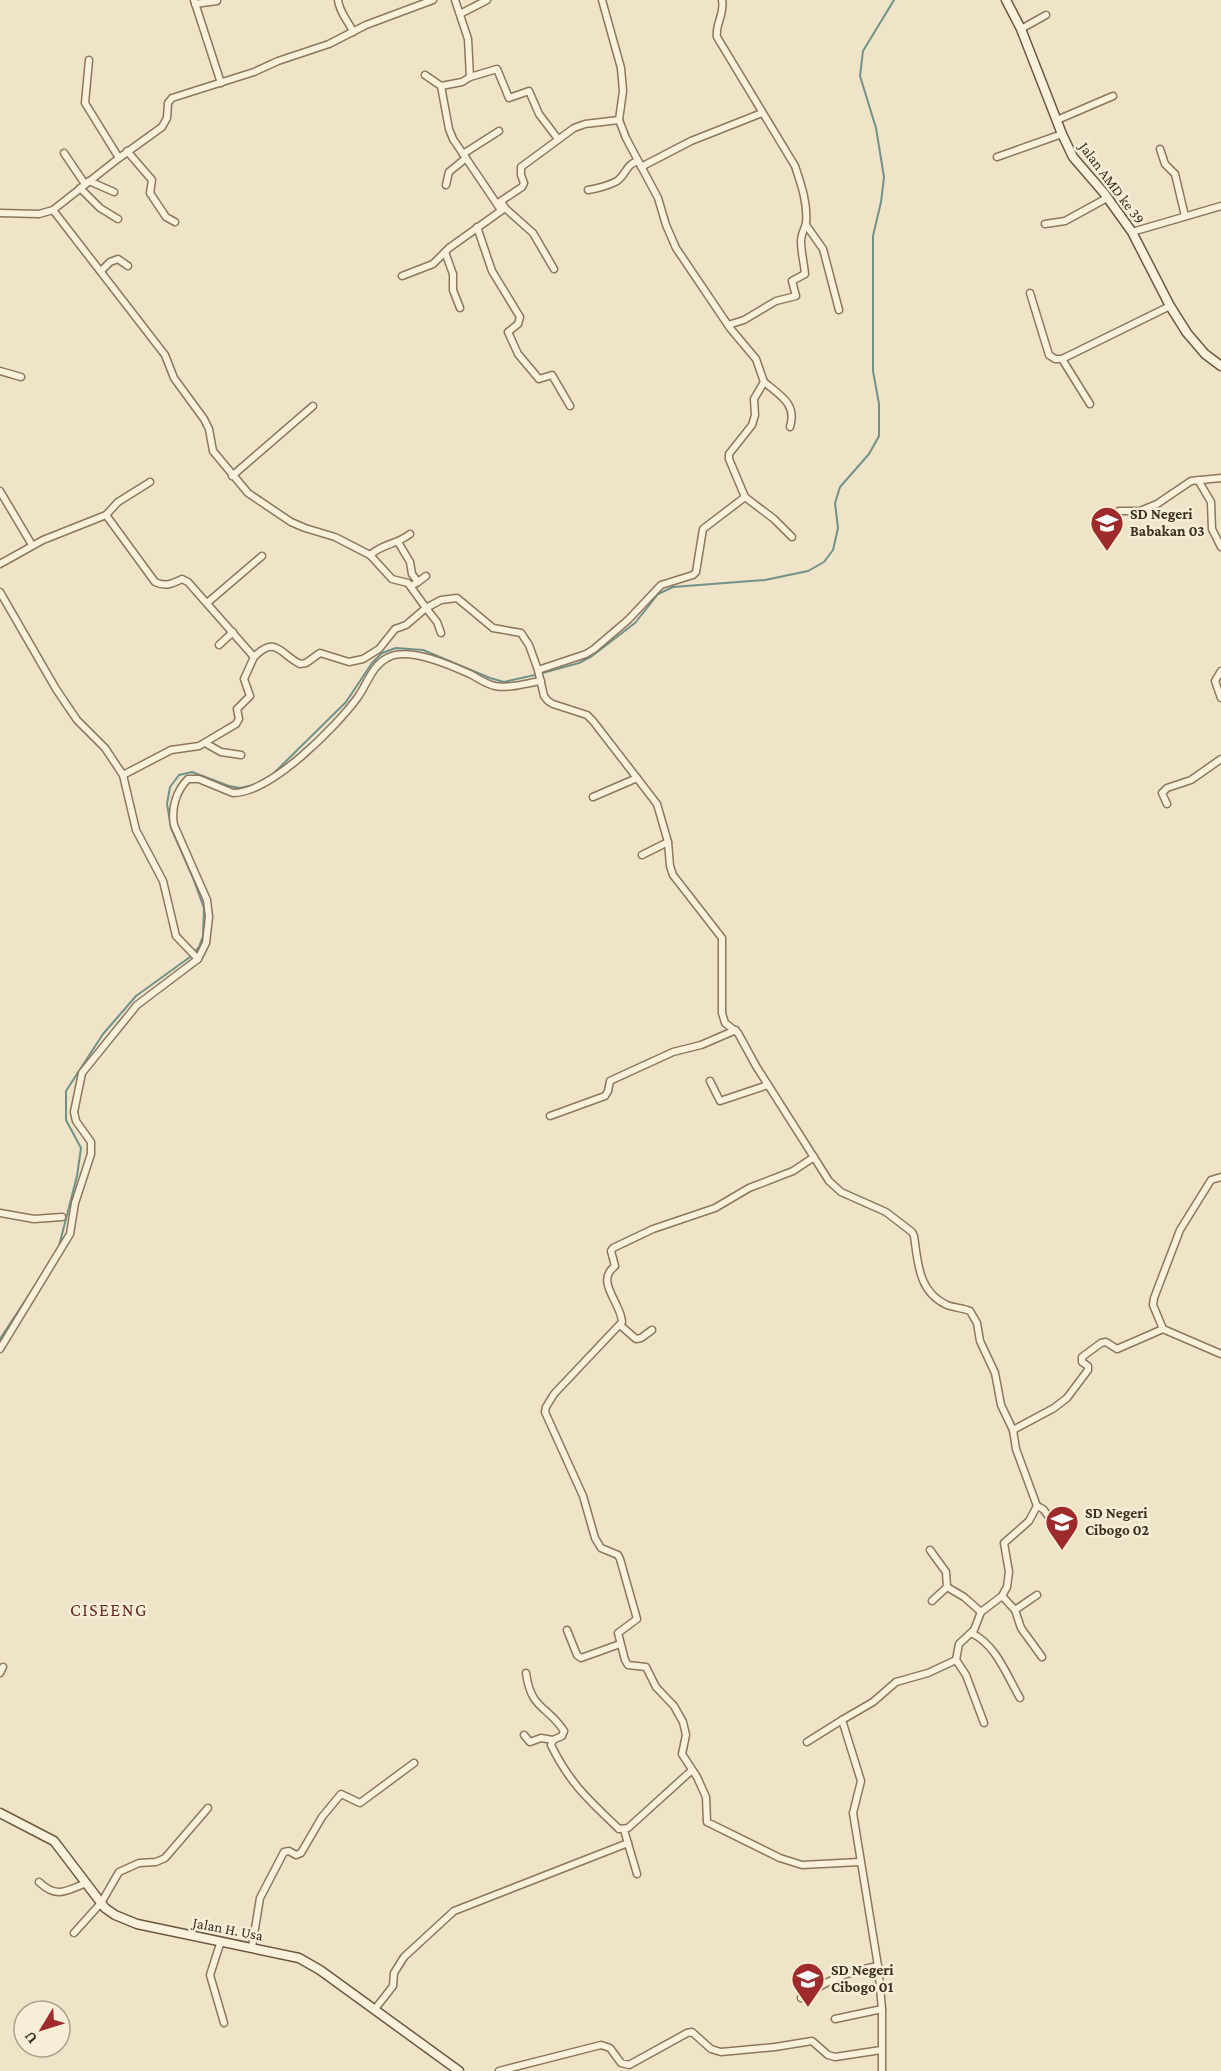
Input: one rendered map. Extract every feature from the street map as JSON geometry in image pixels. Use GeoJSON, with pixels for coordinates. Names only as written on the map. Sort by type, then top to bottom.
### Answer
{"type":"FeatureCollection","features":[{"type":"Feature","properties":{"kind":"street"},"geometry":{"type":"LineString","coordinates":[[339,0],[342,14],[348,20],[353,32]]}},
{"type":"Feature","properties":{"kind":"street"},"geometry":{"type":"LineString","coordinates":[[0,213],[39,214],[53,210],[162,127],[167,118],[168,103],[172,98],[254,72],[278,61],[329,44],[366,25],[422,2],[433,0]]}},
{"type":"Feature","properties":{"kind":"street"},"geometry":{"type":"LineString","coordinates":[[455,0],[469,45],[470,76]]}},
{"type":"Feature","properties":{"kind":"street"},"geometry":{"type":"LineString","coordinates":[[460,14],[487,0]]}},
{"type":"Feature","properties":{"kind":"street"},"geometry":{"type":"LineString","coordinates":[[602,0],[621,68],[623,91],[619,120],[626,138],[658,198],[676,248],[728,325],[756,359],[764,382],[791,408],[794,416],[790,428]]}},
{"type":"Feature","properties":{"kind":"street"},"geometry":{"type":"LineString","coordinates":[[722,0],[723,7],[716,31],[717,37],[795,166],[801,183],[806,225],[823,249],[839,310]]}},
{"type":"Feature","properties":{"kind":"street","name":"Jalan AMD ke 39"},"geometry":{"type":"LineString","coordinates":[[1006,0],[1021,29],[1062,134],[1076,162],[1132,232],[1170,306],[1199,348],[1221,366]]}},
{"type":"Feature","properties":{"kind":"street"},"geometry":{"type":"LineString","coordinates":[[217,2],[195,2],[221,83]]}},
{"type":"Feature","properties":{"kind":"street"},"geometry":{"type":"LineString","coordinates":[[1021,29],[1046,15]]}},
{"type":"Feature","properties":{"kind":"street"},"geometry":{"type":"LineString","coordinates":[[89,60],[86,103],[119,158]]}},
{"type":"Feature","properties":{"kind":"street"},"geometry":{"type":"LineString","coordinates":[[441,86],[462,82],[470,76],[497,69],[509,98],[529,91],[539,114],[558,139]]}},
{"type":"Feature","properties":{"kind":"street"},"geometry":{"type":"LineString","coordinates":[[425,75],[441,86],[449,129],[464,156],[503,209],[533,233],[554,269]]}},
{"type":"Feature","properties":{"kind":"street"},"geometry":{"type":"LineString","coordinates":[[1057,120],[1113,96]]}},
{"type":"Feature","properties":{"kind":"street"},"geometry":{"type":"LineString","coordinates":[[588,190],[615,182],[627,166],[639,164],[762,113]]}},
{"type":"Feature","properties":{"kind":"street"},"geometry":{"type":"LineString","coordinates":[[503,209],[501,201],[522,187],[524,183],[521,167],[574,128],[585,124],[619,120]]}},
{"type":"Feature","properties":{"kind":"street"},"geometry":{"type":"LineString","coordinates":[[446,185],[449,172],[464,156],[499,131]]}},
{"type":"Feature","properties":{"kind":"street"},"geometry":{"type":"LineString","coordinates":[[997,157],[1062,134]]}},
{"type":"Feature","properties":{"kind":"street"},"geometry":{"type":"LineString","coordinates":[[1160,149],[1165,164],[1175,174],[1185,216]]}},
{"type":"Feature","properties":{"kind":"street"},"geometry":{"type":"LineString","coordinates":[[128,151],[152,180],[150,193],[166,217],[175,222]]}},
{"type":"Feature","properties":{"kind":"street"},"geometry":{"type":"LineString","coordinates":[[64,153],[100,208],[118,219]]}},
{"type":"Feature","properties":{"kind":"street"},"geometry":{"type":"LineString","coordinates":[[85,184],[114,192]]}},
{"type":"Feature","properties":{"kind":"street"},"geometry":{"type":"LineString","coordinates":[[1045,224],[1065,221],[1107,198]]}},
{"type":"Feature","properties":{"kind":"street"},"geometry":{"type":"LineString","coordinates":[[1132,232],[1221,206]]}},
{"type":"Feature","properties":{"kind":"street"},"geometry":{"type":"LineString","coordinates":[[402,276],[428,267],[503,209]]}},
{"type":"Feature","properties":{"kind":"street"},"geometry":{"type":"LineString","coordinates":[[53,210],[165,355],[174,378],[204,419],[213,451],[232,476],[255,499],[291,522],[335,537],[370,555],[392,579],[405,581],[437,622],[441,633]]}},
{"type":"Feature","properties":{"kind":"street"},"geometry":{"type":"LineString","coordinates":[[728,325],[744,320],[776,300],[796,296],[792,281],[806,274],[801,239],[806,225]]}},
{"type":"Feature","properties":{"kind":"street"},"geometry":{"type":"LineString","coordinates":[[477,227],[492,271],[520,317],[518,324],[508,332],[518,354],[539,379],[552,375],[570,406]]}},
{"type":"Feature","properties":{"kind":"street"},"geometry":{"type":"LineString","coordinates":[[445,252],[453,274],[453,290],[460,308]]}},
{"type":"Feature","properties":{"kind":"street"},"geometry":{"type":"LineString","coordinates":[[100,271],[110,262],[118,259],[128,266]]}},
{"type":"Feature","properties":{"kind":"street"},"geometry":{"type":"LineString","coordinates":[[1030,293],[1049,355],[1055,359],[1062,359],[1170,306]]}},
{"type":"Feature","properties":{"kind":"street"},"geometry":{"type":"LineString","coordinates":[[1062,359],[1090,404]]}},
{"type":"Feature","properties":{"kind":"street"},"geometry":{"type":"LineString","coordinates":[[0,371],[21,377]]}},
{"type":"Feature","properties":{"kind":"street"},"geometry":{"type":"LineString","coordinates":[[764,382],[754,399],[755,416],[752,424],[729,454],[729,459],[745,497],[774,519],[792,537]]}},
{"type":"Feature","properties":{"kind":"street"},"geometry":{"type":"LineString","coordinates":[[232,476],[313,406]]}},
{"type":"Feature","properties":{"kind":"street"},"geometry":{"type":"LineString","coordinates":[[1119,511],[1140,511],[1164,499],[1184,484],[1221,478]]}},
{"type":"Feature","properties":{"kind":"street"},"geometry":{"type":"LineString","coordinates":[[1198,480],[1211,502],[1212,529],[1221,547]]}},
{"type":"Feature","properties":{"kind":"street"},"geometry":{"type":"LineString","coordinates":[[0,564],[32,545],[106,515],[118,502],[150,482]]}},
{"type":"Feature","properties":{"kind":"street"},"geometry":{"type":"LineString","coordinates":[[0,491],[32,545]]}},
{"type":"Feature","properties":{"kind":"street"},"geometry":{"type":"LineString","coordinates":[[538,670],[586,654],[628,620],[662,585],[693,575],[696,572],[703,529],[745,497]]}},
{"type":"Feature","properties":{"kind":"street"},"geometry":{"type":"LineString","coordinates":[[106,515],[155,582],[168,585],[184,579],[254,657]]}},
{"type":"Feature","properties":{"kind":"street"},"geometry":{"type":"LineString","coordinates":[[370,555],[384,545],[398,542],[410,534]]}},
{"type":"Feature","properties":{"kind":"street"},"geometry":{"type":"LineString","coordinates":[[398,542],[418,582]]}},
{"type":"Feature","properties":{"kind":"street"},"geometry":{"type":"LineString","coordinates":[[207,603],[262,556]]}},
{"type":"Feature","properties":{"kind":"street"},"geometry":{"type":"LineString","coordinates":[[411,586],[426,576]]}},
{"type":"Feature","properties":{"kind":"street"},"geometry":{"type":"LineString","coordinates":[[0,592],[56,689],[77,720],[105,748],[123,775],[136,830],[163,881],[176,936],[198,959]]}},
{"type":"Feature","properties":{"kind":"street"},"geometry":{"type":"LineString","coordinates":[[123,775],[171,750],[191,748],[205,742],[236,724],[239,720],[237,709],[250,696],[244,679],[254,657],[264,647],[272,646],[300,664],[306,663],[320,653],[349,662],[363,659],[379,649],[395,629],[406,626],[426,608],[449,598],[457,598],[493,628],[521,633],[529,645],[548,701],[553,705],[587,715],[600,727],[657,804],[668,842],[673,875],[722,938],[723,1019],[729,1027],[736,1030],[814,1157],[834,1187],[886,1212],[912,1232],[919,1273],[927,1287],[939,1300],[948,1305],[966,1309],[974,1315],[980,1341],[995,1373],[1001,1405],[1013,1430],[1016,1449],[1037,1506],[1043,1509],[1065,1538]]}},
{"type":"Feature","properties":{"kind":"street"},"geometry":{"type":"LineString","coordinates":[[219,645],[233,632]]}},
{"type":"Feature","properties":{"kind":"street"},"geometry":{"type":"LineString","coordinates":[[0,1348],[70,1234],[74,1221],[75,1203],[91,1154],[91,1142],[76,1121],[74,1112],[82,1073],[137,1005],[198,959],[206,943],[207,900],[174,825],[173,817],[176,798],[188,779],[199,778],[234,793],[261,786],[274,778],[325,733],[357,698],[377,665],[390,656],[413,654],[454,668],[494,686],[540,681]]}},
{"type":"Feature","properties":{"kind":"street"},"geometry":{"type":"LineString","coordinates":[[1221,671],[1215,681],[1221,698]]}},
{"type":"Feature","properties":{"kind":"street"},"geometry":{"type":"LineString","coordinates":[[205,742],[221,752],[241,755]]}},
{"type":"Feature","properties":{"kind":"street"},"geometry":{"type":"LineString","coordinates":[[1167,804],[1162,793],[1167,788],[1191,780],[1221,759]]}},
{"type":"Feature","properties":{"kind":"street"},"geometry":{"type":"LineString","coordinates":[[593,797],[637,778]]}},
{"type":"Feature","properties":{"kind":"street"},"geometry":{"type":"LineString","coordinates":[[642,855],[668,842]]}},
{"type":"Feature","properties":{"kind":"street"},"geometry":{"type":"LineString","coordinates":[[550,1116],[605,1096],[608,1085],[614,1079],[673,1052],[701,1045],[736,1030]]}},
{"type":"Feature","properties":{"kind":"street"},"geometry":{"type":"LineString","coordinates":[[710,1080],[720,1101],[768,1084]]}},
{"type":"Feature","properties":{"kind":"street"},"geometry":{"type":"LineString","coordinates":[[814,1157],[784,1176],[749,1188],[715,1208],[653,1229],[613,1248],[611,1251],[615,1266],[607,1279],[609,1290],[622,1318],[620,1325],[554,1394],[545,1413],[583,1496],[595,1538],[601,1548],[618,1555],[620,1559],[637,1619],[619,1631],[620,1644],[628,1665],[646,1667],[656,1687],[677,1711],[686,1730],[682,1754],[697,1777],[706,1797],[705,1818],[710,1824],[780,1858],[802,1865],[860,1862]]}},
{"type":"Feature","properties":{"kind":"street"},"geometry":{"type":"LineString","coordinates":[[1221,1178],[1211,1180],[1187,1217],[1153,1305],[1163,1329],[1221,1354]]}},
{"type":"Feature","properties":{"kind":"street"},"geometry":{"type":"LineString","coordinates":[[0,1213],[34,1219],[62,1217]]}},
{"type":"Feature","properties":{"kind":"street"},"geometry":{"type":"LineString","coordinates":[[620,1325],[636,1339],[652,1330]]}},
{"type":"Feature","properties":{"kind":"street"},"geometry":{"type":"LineString","coordinates":[[1013,1430],[1054,1408],[1067,1398],[1088,1368],[1082,1362],[1082,1357],[1095,1347],[1106,1342],[1118,1349],[1163,1329]]}},
{"type":"Feature","properties":{"kind":"street"},"geometry":{"type":"LineString","coordinates":[[984,1723],[966,1675],[956,1660],[959,1644],[971,1633],[981,1612],[1002,1596],[1007,1587],[1009,1572],[1005,1543],[1029,1521],[1037,1506]]}},
{"type":"Feature","properties":{"kind":"street"},"geometry":{"type":"LineString","coordinates":[[930,1550],[946,1572],[947,1587]]}},
{"type":"Feature","properties":{"kind":"street"},"geometry":{"type":"LineString","coordinates":[[947,1587],[964,1597],[981,1612]]}},
{"type":"Feature","properties":{"kind":"street"},"geometry":{"type":"LineString","coordinates":[[932,1601],[947,1587]]}},
{"type":"Feature","properties":{"kind":"street"},"geometry":{"type":"LineString","coordinates":[[1015,1611],[1037,1595]]}},
{"type":"Feature","properties":{"kind":"street"},"geometry":{"type":"LineString","coordinates":[[1002,1596],[1015,1611],[1021,1628],[1041,1657]]}},
{"type":"Feature","properties":{"kind":"street"},"geometry":{"type":"LineString","coordinates":[[567,1630],[577,1655],[581,1658],[620,1644]]}},
{"type":"Feature","properties":{"kind":"street"},"geometry":{"type":"LineString","coordinates":[[971,1633],[988,1644],[1020,1698]]}},
{"type":"Feature","properties":{"kind":"street"},"geometry":{"type":"LineString","coordinates":[[807,1742],[873,1702],[896,1682],[937,1669],[956,1660]]}},
{"type":"Feature","properties":{"kind":"street"},"geometry":{"type":"LineString","coordinates":[[524,1735],[530,1742],[541,1738],[553,1740],[562,1736],[564,1731],[532,1697],[526,1673]]}},
{"type":"Feature","properties":{"kind":"street"},"geometry":{"type":"LineString","coordinates":[[842,1720],[861,1781],[853,1813],[878,1966],[882,2009],[882,2071]]}},
{"type":"Feature","properties":{"kind":"street"},"geometry":{"type":"LineString","coordinates":[[553,1740],[551,1745],[582,1795],[619,1829],[624,1830]]}},
{"type":"Feature","properties":{"kind":"street"},"geometry":{"type":"LineString","coordinates":[[252,1947],[260,1898],[285,1852],[289,1851],[296,1855],[301,1853],[322,1817],[341,1794],[360,1803],[414,1763]]}},
{"type":"Feature","properties":{"kind":"street"},"geometry":{"type":"LineString","coordinates":[[624,1830],[691,1771]]}},
{"type":"Feature","properties":{"kind":"street"},"geometry":{"type":"LineString","coordinates":[[74,1933],[101,1903],[119,1872],[139,1863],[156,1862],[165,1858],[208,1808]]}},
{"type":"Feature","properties":{"kind":"street","name":"Jalan H. Usa"},"geometry":{"type":"LineString","coordinates":[[1,1815],[54,1841],[101,1903],[115,1915],[137,1924],[287,1954],[309,1963],[457,2070]]}},
{"type":"Feature","properties":{"kind":"street"},"geometry":{"type":"LineString","coordinates":[[624,1830],[637,1874]]}},
{"type":"Feature","properties":{"kind":"street"},"geometry":{"type":"LineString","coordinates":[[375,2009],[393,1986],[394,1973],[404,1957],[454,1911],[628,1843]]}},
{"type":"Feature","properties":{"kind":"street"},"geometry":{"type":"LineString","coordinates":[[39,1882],[48,1890],[60,1893],[86,1883]]}},
{"type":"Feature","properties":{"kind":"street"},"geometry":{"type":"LineString","coordinates":[[221,1941],[210,1975],[224,2023]]}},
{"type":"Feature","properties":{"kind":"street"},"geometry":{"type":"LineString","coordinates":[[801,1998],[832,1978],[847,1972],[878,1966]]}},
{"type":"Feature","properties":{"kind":"street"},"geometry":{"type":"LineString","coordinates":[[835,2019],[882,2009]]}},
{"type":"Feature","properties":{"kind":"street"},"geometry":{"type":"LineString","coordinates":[[499,2071],[601,2045],[610,2048],[621,2063],[629,2066],[692,2032],[711,2049],[721,2052],[812,2041],[828,2055],[835,2057],[881,2050]]}},
{"type":"Feature","properties":{"kind":"waterway"},"geometry":{"type":"LineString","coordinates":[[259,782],[273,774],[346,702],[372,663],[382,653],[396,648],[423,650],[504,682],[579,663],[592,656],[635,623],[658,594],[673,587],[765,580],[808,571],[824,562],[833,550],[838,528],[835,503],[840,487],[869,454],[879,436],[879,404],[873,371],[873,236],[884,177],[876,128],[860,76],[863,51],[894,0]]}},
{"type":"Feature","properties":{"kind":"waterway"},"geometry":{"type":"LineString","coordinates":[[59,1246],[77,1176],[81,1148],[66,1120],[66,1091],[103,1034],[136,996],[190,957],[199,947],[203,936],[204,908],[171,828],[167,804],[170,787],[179,775],[192,772],[229,786],[240,788],[254,785]]}},
{"type":"Feature","properties":{"kind":"waterway"},"geometry":{"type":"LineString","coordinates":[[0,1339],[36,1284]]}},
{"type":"Feature","properties":{"kind":"place","name":"SD Negeri Babakan 03"},"geometry":{"type":"Point","coordinates":[1107,552]}},
{"type":"Feature","properties":{"kind":"place","name":"SD Negeri Cibogo 02"},"geometry":{"type":"Point","coordinates":[1062,1551]}},
{"type":"Feature","properties":{"kind":"place","name":"SD Negeri Cibogo 01"},"geometry":{"type":"Point","coordinates":[808,2008]}},
{"type":"Feature","properties":{"kind":"district","name":"CISEENG"},"geometry":{"type":"Point","coordinates":[109,1610]}}]}
